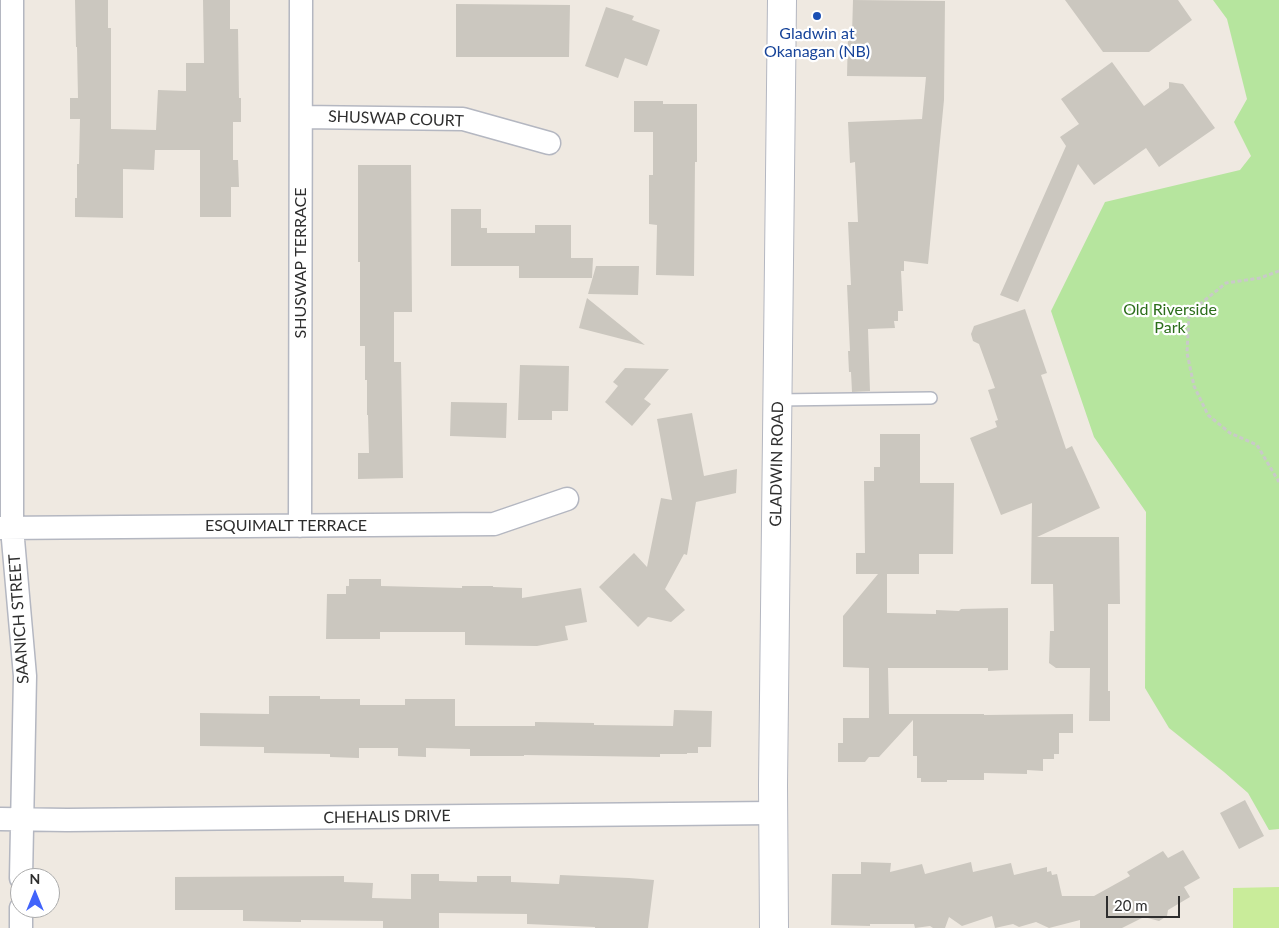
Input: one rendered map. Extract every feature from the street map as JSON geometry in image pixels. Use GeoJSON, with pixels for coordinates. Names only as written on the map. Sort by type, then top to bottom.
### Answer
{"type":"FeatureCollection","features":[{"type":"Feature","properties":{"kind":"main road","name":"GLADWIN ROAD"},"geometry":{"type":"LineString","coordinates":[[774,928],[773,813],[782,0]]}},
{"type":"Feature","properties":{"kind":"street","name":"SAANICH STREET"},"geometry":{"type":"LineString","coordinates":[[12,0],[6,528],[25,676],[11,819],[19,868]]}},
{"type":"Feature","properties":{"kind":"street","name":"SHUSWAP TERRACE"},"geometry":{"type":"LineString","coordinates":[[300,526],[301,0]]}},
{"type":"Feature","properties":{"kind":"street","name":"SHUSWAP COURT"},"geometry":{"type":"LineString","coordinates":[[301,117],[463,119],[549,143]]}},
{"type":"Feature","properties":{"kind":"street","name":"ESQUIMALT TERRACE"},"geometry":{"type":"LineString","coordinates":[[6,528],[494,524],[567,499]]}},
{"type":"Feature","properties":{"kind":"street","name":"CHEHALIS DRIVE"},"geometry":{"type":"LineString","coordinates":[[11,819],[77,820],[773,813]]}},
{"type":"Feature","properties":{"kind":"lane"},"geometry":{"type":"LineString","coordinates":[[777,400],[931,398]]}},
{"type":"Feature","properties":{"kind":"path"},"geometry":{"type":"LineString","coordinates":[[1279,272],[1260,278],[1226,283],[1189,313],[1187,353],[1194,386],[1208,415],[1230,433],[1258,445],[1279,482]]}},
{"type":"Feature","properties":{"kind":"green space","name":"Old Riverside Park"},"geometry":{"type":"Polygon","coordinates":[[[1213,0],[1279,0],[1279,829],[1269,830],[1248,793],[1169,728],[1145,688],[1146,512],[1094,437],[1051,311],[1105,202],[1240,170],[1251,156],[1234,122],[1247,99],[1227,19],[1213,0]]]}},
{"type":"Feature","properties":{"kind":"green space"},"geometry":{"type":"Polygon","coordinates":[[[1279,887],[1279,928],[1233,928],[1233,888],[1279,887]]]}},
{"type":"Feature","properties":{"kind":"building"},"geometry":{"type":"Polygon","coordinates":[[[75,0],[108,0],[108,28],[111,28],[111,129],[156,130],[158,90],[186,91],[186,63],[204,63],[203,0],[230,0],[230,29],[238,29],[239,98],[241,98],[241,122],[233,122],[233,160],[238,160],[239,187],[231,187],[231,217],[200,217],[200,150],[155,150],[154,170],[123,169],[123,218],[75,217],[80,119],[70,119],[70,98],[78,98],[75,0]]]}},
{"type":"Feature","properties":{"kind":"building"},"geometry":{"type":"Polygon","coordinates":[[[853,0],[945,1],[944,100],[928,264],[904,261],[904,271],[901,271],[903,311],[898,311],[898,321],[894,321],[895,328],[868,329],[870,391],[852,392],[848,351],[850,351],[847,285],[851,285],[848,222],[858,222],[855,162],[850,163],[848,122],[922,119],[926,77],[847,76],[848,35],[852,35],[853,0]]]}},
{"type":"Feature","properties":{"kind":"building"},"geometry":{"type":"Polygon","coordinates":[[[1065,0],[1178,0],[1192,20],[1149,52],[1103,52],[1065,0]]]}},
{"type":"Feature","properties":{"kind":"building"},"geometry":{"type":"Polygon","coordinates":[[[456,4],[570,5],[569,57],[456,57],[456,4]]]}},
{"type":"Feature","properties":{"kind":"building"},"geometry":{"type":"Polygon","coordinates":[[[606,7],[634,16],[632,20],[660,30],[647,66],[625,58],[618,78],[585,66],[606,7]]]}},
{"type":"Feature","properties":{"kind":"building"},"geometry":{"type":"Polygon","coordinates":[[[1112,62],[1144,106],[1169,88],[1169,82],[1183,84],[1215,128],[1159,167],[1146,148],[1094,185],[1078,164],[1018,302],[1000,295],[1066,146],[1060,137],[1079,124],[1061,99],[1112,62]]]}},
{"type":"Feature","properties":{"kind":"building"},"geometry":{"type":"Polygon","coordinates":[[[634,101],[663,101],[663,104],[697,104],[694,276],[656,275],[657,225],[649,224],[649,175],[653,175],[653,132],[634,132],[634,101]]]}},
{"type":"Feature","properties":{"kind":"building"},"geometry":{"type":"Polygon","coordinates":[[[358,165],[411,165],[412,312],[394,312],[394,362],[401,362],[403,478],[358,479],[358,453],[369,453],[365,346],[360,346],[358,165]]]}},
{"type":"Feature","properties":{"kind":"building"},"geometry":{"type":"Polygon","coordinates":[[[451,209],[481,209],[481,228],[487,228],[487,233],[535,233],[535,225],[571,225],[571,258],[593,258],[592,278],[519,278],[519,266],[451,266],[451,209]]]}},
{"type":"Feature","properties":{"kind":"building"},"geometry":{"type":"Polygon","coordinates":[[[596,266],[639,266],[638,295],[588,294],[596,266]]]}},
{"type":"Feature","properties":{"kind":"building"},"geometry":{"type":"Polygon","coordinates":[[[587,298],[645,345],[579,328],[587,298]]]}},
{"type":"Feature","properties":{"kind":"building"},"geometry":{"type":"Polygon","coordinates":[[[1025,309],[1047,373],[1041,375],[1066,449],[1072,446],[1100,508],[1037,537],[1119,537],[1120,604],[1108,604],[1110,721],[1089,721],[1090,668],[1056,668],[1049,663],[1050,631],[1054,631],[1053,584],[1031,584],[1032,503],[1001,515],[970,438],[997,427],[995,421],[998,420],[988,390],[995,388],[979,344],[973,341],[971,334],[974,326],[1025,309]]]}},
{"type":"Feature","properties":{"kind":"building"},"geometry":{"type":"Polygon","coordinates":[[[520,365],[569,366],[568,411],[552,411],[552,420],[518,420],[520,365]]]}},
{"type":"Feature","properties":{"kind":"building"},"geometry":{"type":"Polygon","coordinates":[[[625,368],[669,369],[644,399],[651,404],[632,426],[605,402],[618,386],[613,382],[625,368]]]}},
{"type":"Feature","properties":{"kind":"building"},"geometry":{"type":"Polygon","coordinates":[[[451,402],[507,403],[506,438],[450,436],[451,402]]]}},
{"type":"Feature","properties":{"kind":"building"},"geometry":{"type":"Polygon","coordinates":[[[692,413],[704,476],[737,469],[736,493],[696,502],[687,555],[684,554],[665,589],[685,610],[671,622],[648,617],[638,627],[599,587],[634,553],[647,567],[661,498],[672,500],[657,419],[692,413]]]}},
{"type":"Feature","properties":{"kind":"building"},"geometry":{"type":"Polygon","coordinates":[[[880,434],[920,434],[920,483],[954,483],[953,554],[919,554],[919,574],[887,574],[887,613],[936,614],[936,610],[959,611],[961,609],[1008,608],[1008,670],[988,671],[988,668],[888,668],[889,714],[1073,714],[1073,733],[1059,733],[1059,754],[1054,754],[1054,759],[1043,759],[1043,771],[1027,770],[1027,774],[984,773],[984,780],[921,782],[921,778],[917,778],[917,756],[913,756],[913,720],[879,757],[869,757],[865,762],[838,762],[838,743],[843,743],[843,718],[869,718],[869,668],[843,667],[843,616],[878,574],[856,574],[856,553],[865,553],[864,481],[874,481],[874,467],[880,467],[880,434]]]}},
{"type":"Feature","properties":{"kind":"building"},"geometry":{"type":"Polygon","coordinates":[[[349,579],[381,579],[381,586],[462,588],[462,586],[493,586],[522,588],[522,598],[581,588],[587,622],[565,626],[568,640],[537,646],[465,645],[465,632],[380,632],[380,639],[326,639],[327,594],[346,594],[346,586],[349,586],[349,579]]]}},
{"type":"Feature","properties":{"kind":"building"},"geometry":{"type":"Polygon","coordinates":[[[269,696],[320,696],[320,699],[360,699],[360,705],[405,705],[405,699],[455,699],[455,726],[535,726],[535,722],[673,726],[674,710],[712,711],[711,747],[698,747],[698,753],[660,754],[660,757],[470,756],[470,749],[426,748],[426,757],[398,756],[398,748],[359,748],[359,758],[330,757],[330,754],[264,753],[264,747],[200,746],[200,713],[269,714],[269,696]]]}},
{"type":"Feature","properties":{"kind":"building"},"geometry":{"type":"Polygon","coordinates":[[[1245,800],[1264,836],[1239,849],[1220,813],[1245,800]]]}},
{"type":"Feature","properties":{"kind":"building"},"geometry":{"type":"Polygon","coordinates":[[[1183,850],[1200,878],[1184,887],[1190,897],[1168,910],[1167,916],[1159,921],[1144,917],[1122,928],[1080,928],[1080,920],[1049,928],[1036,922],[1019,927],[1013,924],[995,928],[992,916],[962,926],[949,917],[945,928],[933,928],[930,926],[915,928],[914,924],[831,925],[832,874],[861,874],[861,862],[891,863],[890,872],[922,864],[925,874],[971,862],[973,872],[1011,863],[1014,875],[1047,867],[1047,872],[1051,871],[1052,875],[1057,874],[1062,896],[1094,896],[1130,876],[1127,872],[1163,851],[1168,858],[1183,850]]]}},
{"type":"Feature","properties":{"kind":"building"},"geometry":{"type":"Polygon","coordinates":[[[411,874],[439,874],[439,881],[477,882],[477,876],[511,876],[511,882],[559,884],[560,875],[654,880],[648,928],[595,928],[527,924],[527,914],[439,913],[439,928],[383,928],[383,921],[243,921],[243,910],[175,910],[175,877],[344,876],[344,882],[373,883],[372,898],[411,899],[411,874]]]}},
{"type":"Feature","properties":{"kind":"place","name":"Gladwin at Okanagan (NB)"},"geometry":{"type":"Point","coordinates":[817,16]}}]}
